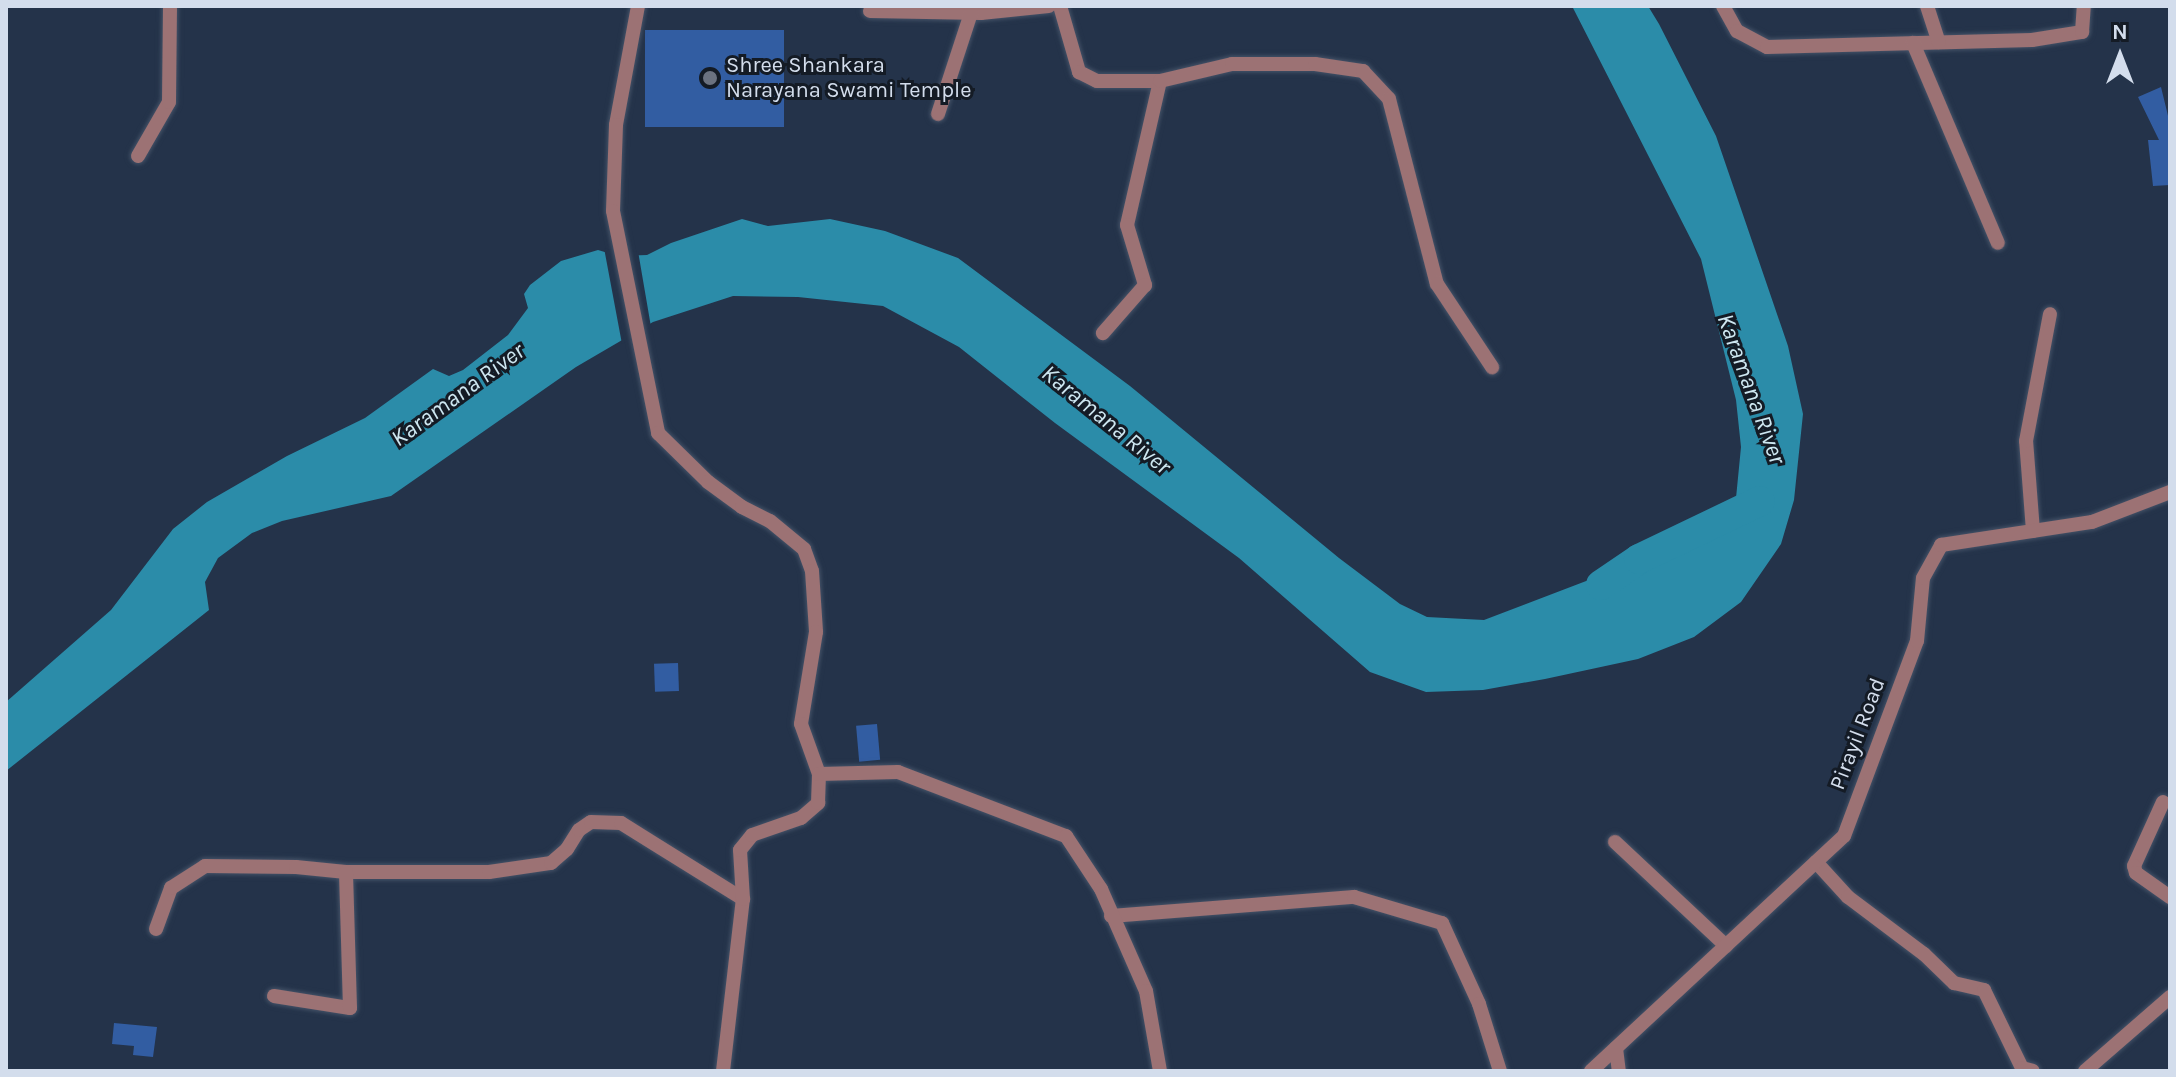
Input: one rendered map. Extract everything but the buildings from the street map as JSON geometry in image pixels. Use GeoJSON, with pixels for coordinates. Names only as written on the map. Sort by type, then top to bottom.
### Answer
{"type":"FeatureCollection","features":[{"type":"Feature","properties":{"kind":"street"},"geometry":{"type":"LineString","coordinates":[[138,156],[169,102],[170,6]]}},
{"type":"Feature","properties":{"kind":"street"},"geometry":{"type":"LineString","coordinates":[[638,6],[616,125],[613,211],[658,433],[708,482],[742,507],[770,521],[804,549],[812,571],[816,632],[801,724],[819,774],[818,803],[801,818],[752,835],[740,850],[743,899],[723,1071]]}},
{"type":"Feature","properties":{"kind":"street"},"geometry":{"type":"LineString","coordinates":[[870,11],[971,13],[1049,6]]}},
{"type":"Feature","properties":{"kind":"street"},"geometry":{"type":"LineString","coordinates":[[1060,6],[1079,72],[1097,81],[1160,81],[1232,64],[1315,64],[1363,71],[1389,99],[1437,284],[1492,367]]}},
{"type":"Feature","properties":{"kind":"street"},"geometry":{"type":"LineString","coordinates":[[1723,6],[1737,31],[1767,47],[2032,40],[2082,32],[2084,6]]}},
{"type":"Feature","properties":{"kind":"street"},"geometry":{"type":"LineString","coordinates":[[1927,6],[1939,42]]}},
{"type":"Feature","properties":{"kind":"street"},"geometry":{"type":"LineString","coordinates":[[938,114],[971,13]]}},
{"type":"Feature","properties":{"kind":"street"},"geometry":{"type":"LineString","coordinates":[[1913,43],[1998,243]]}},
{"type":"Feature","properties":{"kind":"street"},"geometry":{"type":"LineString","coordinates":[[1103,333],[1145,285],[1127,225],[1160,81]]}},
{"type":"Feature","properties":{"kind":"street"},"geometry":{"type":"LineString","coordinates":[[2033,531],[2026,441],[2050,314]]}},
{"type":"Feature","properties":{"kind":"street","name":"Pirayil Road"},"geometry":{"type":"LineString","coordinates":[[1591,1071],[1844,836],[1917,641],[1923,578],[1941,545],[2092,522],[2170,492]]}},
{"type":"Feature","properties":{"kind":"street"},"geometry":{"type":"LineString","coordinates":[[819,774],[898,772],[1066,836],[1101,889],[1146,991],[1160,1071]]}},
{"type":"Feature","properties":{"kind":"street"},"geometry":{"type":"LineString","coordinates":[[2163,802],[2134,866],[2136,873],[2170,897]]}},
{"type":"Feature","properties":{"kind":"street"},"geometry":{"type":"LineString","coordinates":[[156,929],[171,888],[205,866],[296,867],[346,872],[489,872],[551,863],[567,849],[579,830],[591,822],[609,821],[621,823],[743,899]]}},
{"type":"Feature","properties":{"kind":"street"},"geometry":{"type":"LineString","coordinates":[[1615,842],[1726,946]]}},
{"type":"Feature","properties":{"kind":"street"},"geometry":{"type":"LineString","coordinates":[[1816,862],[1848,897],[1924,954],[1954,983],[1984,990],[2022,1068],[2033,1071]]}},
{"type":"Feature","properties":{"kind":"street"},"geometry":{"type":"LineString","coordinates":[[274,996],[350,1008],[346,872]]}},
{"type":"Feature","properties":{"kind":"street"},"geometry":{"type":"LineString","coordinates":[[1111,916],[1354,897],[1442,923],[1479,1004],[1500,1071]]}},
{"type":"Feature","properties":{"kind":"street"},"geometry":{"type":"LineString","coordinates":[[2085,1071],[2170,997]]}},
{"type":"Feature","properties":{"kind":"street"},"geometry":{"type":"LineString","coordinates":[[1616,1048],[1619,1071]]}},
{"type":"Feature","properties":{"kind":"water"},"geometry":{"type":"Polygon","coordinates":[[[1572,6],[1648,6],[1659,24],[1716,136],[1788,346],[1803,414],[1794,500],[1781,544],[1741,602],[1694,637],[1638,659],[1545,679],[1483,690],[1426,692],[1370,672],[1239,558],[1055,423],[959,347],[883,306],[798,297],[733,296],[653,322],[576,367],[391,496],[282,521],[252,533],[218,558],[205,582],[209,610],[6,771],[6,702],[111,610],[173,529],[207,502],[287,456],[365,418],[433,369],[449,376],[463,370],[508,335],[528,308],[524,294],[530,285],[561,261],[598,250],[618,256],[647,255],[671,243],[742,219],[768,226],[830,219],[885,231],[958,258],[1130,386],[1339,558],[1400,604],[1427,617],[1484,620],[1717,531],[1736,498],[1741,447],[1736,400],[1701,259],[1572,6]]]}},
{"type":"Feature","properties":{"kind":"pier"},"geometry":{"type":"Polygon","coordinates":[[[604,248],[618,252],[638,251],[651,327],[622,344],[604,248]]]}},
{"type":"Feature","properties":{"kind":"waterway","name":"Karamana River"},"geometry":{"type":"LineString","coordinates":[[1601,585],[1639,559],[1760,501]]}},
{"type":"Feature","properties":{"kind":"place","name":"Shree Shankara Narayana Swami Temple"},"geometry":{"type":"Point","coordinates":[710,78]}}]}
